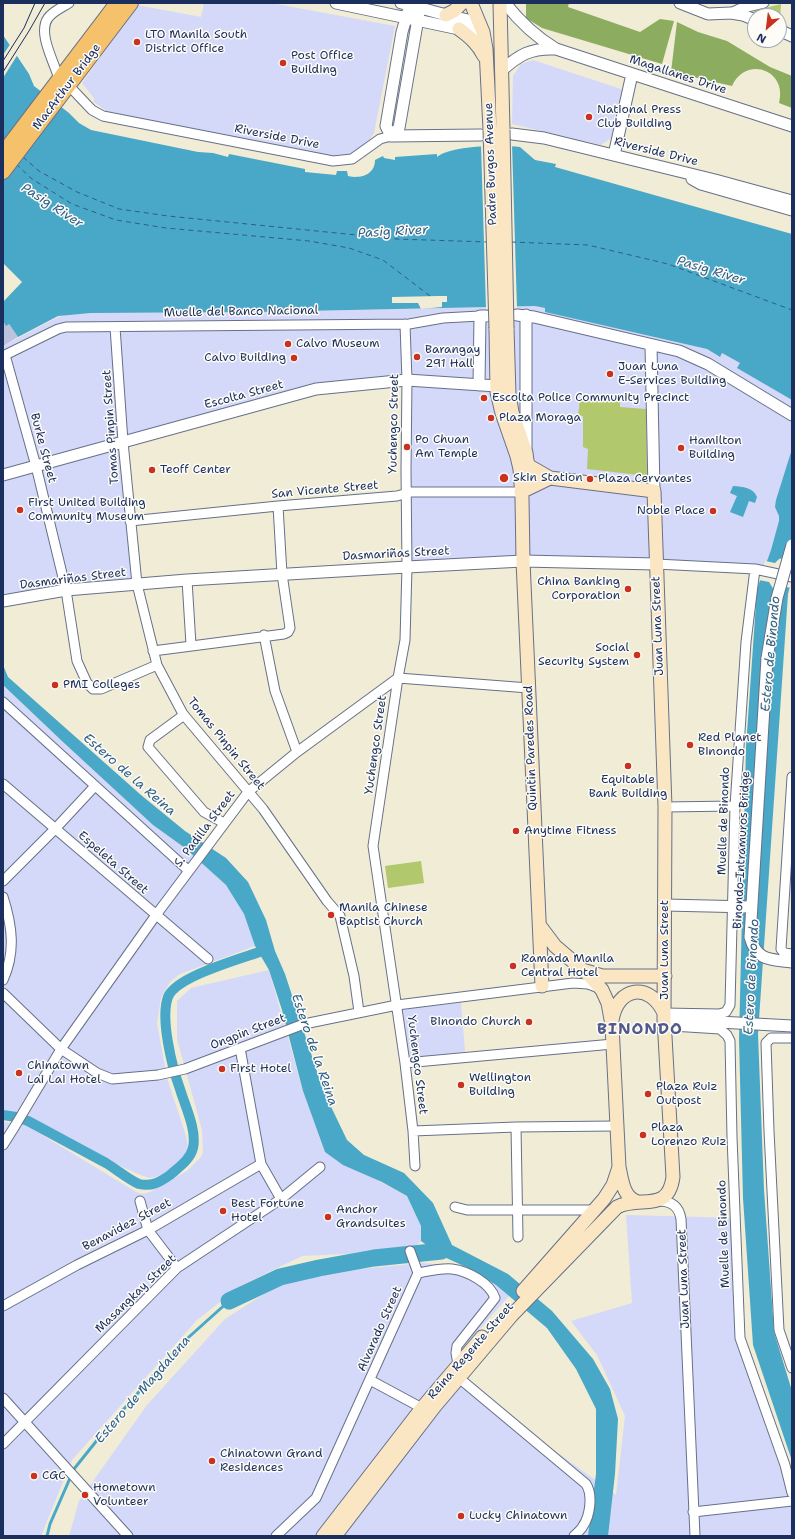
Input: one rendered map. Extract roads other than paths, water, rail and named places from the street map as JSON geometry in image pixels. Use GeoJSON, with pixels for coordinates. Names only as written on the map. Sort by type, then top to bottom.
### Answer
{"type":"FeatureCollection","features":[{"type":"Feature","properties":{"kind":"main road","name":"MacArthur Bridge"},"geometry":{"type":"LineString","coordinates":[[3,172],[88,50],[117,3]]}},
{"type":"Feature","properties":{"kind":"main road","name":"MacArthur Bridge"},"geometry":{"type":"LineString","coordinates":[[3,152],[88,50],[131,3]]}},
{"type":"Feature","properties":{"kind":"main road"},"geometry":{"type":"LineString","coordinates":[[446,16],[462,3]]}},
{"type":"Feature","properties":{"kind":"main road","name":"Padre Burgos Avenue"},"geometry":{"type":"LineString","coordinates":[[471,3],[481,27],[497,132]]}},
{"type":"Feature","properties":{"kind":"main road","name":"Padre Burgos Avenue"},"geometry":{"type":"LineString","coordinates":[[500,3],[501,71],[497,132],[501,328]]}},
{"type":"Feature","properties":{"kind":"main road"},"geometry":{"type":"LineString","coordinates":[[460,29],[476,42],[486,59]]}},
{"type":"Feature","properties":{"kind":"main road"},"geometry":{"type":"LineString","coordinates":[[501,328],[512,412],[526,452],[529,466],[550,478],[654,490]]}},
{"type":"Feature","properties":{"kind":"main road","name":"Quintin Paredes Road"},"geometry":{"type":"LineString","coordinates":[[501,328],[497,386],[500,405],[517,456],[521,492],[542,986]]}},
{"type":"Feature","properties":{"kind":"main road"},"geometry":{"type":"LineString","coordinates":[[521,492],[550,478]]}},
{"type":"Feature","properties":{"kind":"main road","name":"Juan Luna Street"},"geometry":{"type":"LineString","coordinates":[[654,490],[665,807],[664,1016],[673,1177],[668,1193],[659,1201]]}},
{"type":"Feature","properties":{"kind":"main road"},"geometry":{"type":"LineString","coordinates":[[540,926],[555,946],[590,976],[602,990],[608,1003],[612,1025],[616,1126],[619,1167],[622,1183],[626,1192],[633,1200],[638,1202],[659,1201]]}},
{"type":"Feature","properties":{"kind":"main road"},"geometry":{"type":"LineString","coordinates":[[581,968],[602,976],[665,976]]}},
{"type":"Feature","properties":{"kind":"main road"},"geometry":{"type":"LineString","coordinates":[[612,1025],[619,1001],[630,993],[640,992],[650,996],[656,1001],[664,1016]]}},
{"type":"Feature","properties":{"kind":"main road","name":"Reina Regente Street"},"geometry":{"type":"LineString","coordinates":[[335,1536],[460,1374],[611,1188],[619,1167]]}},
{"type":"Feature","properties":{"kind":"main road","name":"Reina Regente Street"},"geometry":{"type":"LineString","coordinates":[[529,1290],[617,1208],[625,1204],[638,1202]]}},
{"type":"Feature","properties":{"kind":"main road","name":"Reina Regente Street"},"geometry":{"type":"LineString","coordinates":[[323,1536],[422,1408],[460,1374]]}},
{"type":"Feature","properties":{"kind":"street"},"geometry":{"type":"LineString","coordinates":[[57,73],[45,38],[44,26],[52,14],[69,3]]}},
{"type":"Feature","properties":{"kind":"street"},"geometry":{"type":"LineString","coordinates":[[336,3],[460,29],[481,27]]}},
{"type":"Feature","properties":{"kind":"street","name":"Magallanes Drive"},"geometry":{"type":"LineString","coordinates":[[505,3],[531,32],[556,49],[792,126]]}},
{"type":"Feature","properties":{"kind":"street"},"geometry":{"type":"LineString","coordinates":[[680,3],[708,14],[731,12],[764,3]]}},
{"type":"Feature","properties":{"kind":"street"},"geometry":{"type":"LineString","coordinates":[[413,4],[418,20],[399,128],[391,136],[386,126],[406,17],[413,4]]}},
{"type":"Feature","properties":{"kind":"street"},"geometry":{"type":"LineString","coordinates":[[413,4],[481,27]]}},
{"type":"Feature","properties":{"kind":"street"},"geometry":{"type":"LineString","coordinates":[[731,12],[747,17]]}},
{"type":"Feature","properties":{"kind":"street","name":"Magallanes Drive"},"geometry":{"type":"LineString","coordinates":[[501,71],[521,55],[532,50],[556,49]]}},
{"type":"Feature","properties":{"kind":"street"},"geometry":{"type":"LineString","coordinates":[[614,155],[632,74]]}},
{"type":"Feature","properties":{"kind":"street","name":"Riverside Drive"},"geometry":{"type":"LineString","coordinates":[[73,90],[92,110],[103,116],[333,161],[352,159],[380,139],[391,136],[497,132],[544,138],[679,171],[792,201]]}},
{"type":"Feature","properties":{"kind":"street"},"geometry":{"type":"LineString","coordinates":[[679,171],[700,184],[792,210]]}},
{"type":"Feature","properties":{"kind":"street"},"geometry":{"type":"LineString","coordinates":[[526,452],[521,315],[679,351],[708,364],[792,415]]}},
{"type":"Feature","properties":{"kind":"street"},"geometry":{"type":"LineString","coordinates":[[479,385],[483,316]]}},
{"type":"Feature","properties":{"kind":"street","name":"Muelle del Banco Nacional"},"geometry":{"type":"LineString","coordinates":[[4,355],[61,327],[405,324],[442,318],[483,316]]}},
{"type":"Feature","properties":{"kind":"street","name":"Yuchengco Street"},"geometry":{"type":"LineString","coordinates":[[405,324],[407,380],[407,567],[405,640],[373,846],[406,1063],[415,1166]]}},
{"type":"Feature","properties":{"kind":"street","name":"Tomas Pinpin Street"},"geometry":{"type":"LineString","coordinates":[[115,327],[123,442],[137,584],[152,651],[157,666],[184,715],[263,809],[327,901],[340,916],[354,976],[359,1012]]}},
{"type":"Feature","properties":{"kind":"street","name":"Juan Luna Street"},"geometry":{"type":"LineString","coordinates":[[651,345],[654,490]]}},
{"type":"Feature","properties":{"kind":"street","name":"Burke Street"},"geometry":{"type":"LineString","coordinates":[[4,355],[36,466],[66,590],[77,661],[87,683],[93,689],[101,689],[157,666]]}},
{"type":"Feature","properties":{"kind":"street","name":"Escolta Street"},"geometry":{"type":"LineString","coordinates":[[3,475],[316,389],[407,380],[497,386]]}},
{"type":"Feature","properties":{"kind":"street","name":"San Vicente Street"},"geometry":{"type":"LineString","coordinates":[[130,521],[397,496],[416,492],[521,492]]}},
{"type":"Feature","properties":{"kind":"street"},"geometry":{"type":"LineString","coordinates":[[152,651],[284,634],[288,632],[290,628],[282,574],[278,506]]}},
{"type":"Feature","properties":{"kind":"street","name":"Binondo-Intramuros Bridge"},"geometry":{"type":"LineString","coordinates":[[792,545],[777,598],[767,658],[750,937],[756,952],[763,958],[792,962]]}},
{"type":"Feature","properties":{"kind":"street","name":"Dasmariñas Street"},"geometry":{"type":"LineString","coordinates":[[3,601],[66,590],[187,580],[523,561],[656,564],[759,570],[792,577]]}},
{"type":"Feature","properties":{"kind":"street","name":"Muelle de Binondo"},"geometry":{"type":"LineString","coordinates":[[759,570],[746,642],[735,806],[736,906],[730,1005],[726,1012],[719,1014],[664,1016],[668,1024],[672,1026],[720,1029],[727,1035],[730,1041],[732,1137],[740,1338],[785,1465],[792,1493]]}},
{"type":"Feature","properties":{"kind":"street"},"geometry":{"type":"LineString","coordinates":[[187,580],[191,645]]}},
{"type":"Feature","properties":{"kind":"street"},"geometry":{"type":"LineString","coordinates":[[264,636],[275,691],[297,752]]}},
{"type":"Feature","properties":{"kind":"street"},"geometry":{"type":"LineString","coordinates":[[398,678],[529,688]]}},
{"type":"Feature","properties":{"kind":"street","name":"S. Padilla Street"},"geometry":{"type":"LineString","coordinates":[[3,1145],[16,1126],[61,1049],[196,860],[248,792],[297,752],[398,678]]}},
{"type":"Feature","properties":{"kind":"street"},"geometry":{"type":"LineString","coordinates":[[3,702],[188,871]]}},
{"type":"Feature","properties":{"kind":"street"},"geometry":{"type":"LineString","coordinates":[[184,715],[150,740],[148,747],[204,812],[224,823]]}},
{"type":"Feature","properties":{"kind":"street"},"geometry":{"type":"LineString","coordinates":[[792,777],[781,949],[784,953],[792,954]]}},
{"type":"Feature","properties":{"kind":"street","name":"Espeleta Street"},"geometry":{"type":"LineString","coordinates":[[3,784],[208,959]]}},
{"type":"Feature","properties":{"kind":"street"},"geometry":{"type":"LineString","coordinates":[[3,881],[95,786]]}},
{"type":"Feature","properties":{"kind":"street"},"geometry":{"type":"LineString","coordinates":[[665,807],[735,806]]}},
{"type":"Feature","properties":{"kind":"street"},"geometry":{"type":"LineString","coordinates":[[3,897],[12,931],[11,952],[3,980]]}},
{"type":"Feature","properties":{"kind":"street"},"geometry":{"type":"LineString","coordinates":[[665,905],[751,907]]}},
{"type":"Feature","properties":{"kind":"street","name":"Ongpin Street"},"geometry":{"type":"LineString","coordinates":[[3,993],[61,1049],[97,1073],[112,1079],[166,1074],[304,1024],[396,1005],[542,986],[580,983],[588,984],[602,990]]}},
{"type":"Feature","properties":{"kind":"street"},"geometry":{"type":"LineString","coordinates":[[664,1016],[685,1020],[791,1026]]}},
{"type":"Feature","properties":{"kind":"street"},"geometry":{"type":"LineString","coordinates":[[791,1365],[779,1330],[768,1131],[766,1043],[771,1038],[792,1038]]}},
{"type":"Feature","properties":{"kind":"street"},"geometry":{"type":"LineString","coordinates":[[406,1063],[613,1044]]}},
{"type":"Feature","properties":{"kind":"street"},"geometry":{"type":"LineString","coordinates":[[240,1048],[261,1164],[281,1198]]}},
{"type":"Feature","properties":{"kind":"street"},"geometry":{"type":"LineString","coordinates":[[413,1131],[516,1127],[616,1126]]}},
{"type":"Feature","properties":{"kind":"street"},"geometry":{"type":"LineString","coordinates":[[516,1127],[518,1237]]}},
{"type":"Feature","properties":{"kind":"street","name":"Benavidez Street"},"geometry":{"type":"LineString","coordinates":[[3,1306],[77,1265],[148,1230],[261,1164]]}},
{"type":"Feature","properties":{"kind":"street","name":"Masangkay Street"},"geometry":{"type":"LineString","coordinates":[[3,1444],[24,1421],[177,1268],[281,1198],[320,1167]]}},
{"type":"Feature","properties":{"kind":"street"},"geometry":{"type":"LineString","coordinates":[[140,1201],[148,1230],[177,1268]]}},
{"type":"Feature","properties":{"kind":"street","name":"Juan Luna Street"},"geometry":{"type":"LineString","coordinates":[[659,1201],[675,1205],[680,1213],[681,1219],[695,1536]]}},
{"type":"Feature","properties":{"kind":"street"},"geometry":{"type":"LineString","coordinates":[[455,1207],[467,1210],[594,1210]]}},
{"type":"Feature","properties":{"kind":"street"},"geometry":{"type":"LineString","coordinates":[[410,1251],[418,1273],[438,1269],[453,1269],[480,1279],[493,1292],[495,1298],[456,1346],[460,1374],[586,1484],[590,1494],[588,1515],[584,1525],[574,1536]]}},
{"type":"Feature","properties":{"kind":"street","name":"Alvarado Street"},"geometry":{"type":"LineString","coordinates":[[276,1536],[316,1498],[418,1273]]}},
{"type":"Feature","properties":{"kind":"street"},"geometry":{"type":"LineString","coordinates":[[370,1380],[422,1408]]}},
{"type":"Feature","properties":{"kind":"street"},"geometry":{"type":"LineString","coordinates":[[3,1398],[128,1536]]}},
{"type":"Feature","properties":{"kind":"street"},"geometry":{"type":"LineString","coordinates":[[693,1512],[792,1501]]}},
{"type":"Feature","properties":{"kind":"water","name":"Pasig River"},"geometry":{"type":"Polygon","coordinates":[[[3,35],[29,74],[34,86],[69,113],[79,123],[91,130],[198,152],[213,153],[228,157],[229,154],[305,169],[305,172],[336,175],[337,171],[347,171],[348,176],[353,177],[366,175],[372,169],[375,160],[383,156],[384,158],[395,160],[395,157],[437,154],[437,157],[444,153],[465,148],[501,146],[520,147],[535,160],[556,164],[555,167],[792,234],[792,400],[737,368],[740,363],[722,353],[720,357],[707,349],[545,312],[545,308],[535,306],[258,312],[91,313],[58,316],[18,337],[9,324],[6,326],[3,321],[3,302],[22,282],[3,263],[3,35]]]}},
{"type":"Feature","properties":{"kind":"water","name":"Estero de Binondo"},"geometry":{"type":"Polygon","coordinates":[[[792,449],[792,578],[788,594],[758,1034],[764,1190],[774,1332],[792,1391],[792,1461],[753,1345],[743,1198],[739,1039],[746,747],[757,589],[771,550],[779,521],[779,516],[775,507],[776,500],[792,449]]]}},
{"type":"Feature","properties":{"kind":"water"},"geometry":{"type":"Polygon","coordinates":[[[733,486],[750,489],[757,497],[755,503],[749,501],[743,517],[730,512],[737,496],[730,493],[733,486]]]}},
{"type":"Feature","properties":{"kind":"water"},"geometry":{"type":"Polygon","coordinates":[[[3,665],[8,677],[141,795],[185,831],[226,858],[248,882],[266,920],[275,951],[285,974],[323,1090],[347,1140],[364,1155],[404,1173],[433,1203],[452,1245],[508,1274],[552,1311],[593,1359],[610,1389],[618,1419],[615,1474],[608,1536],[588,1536],[596,1474],[596,1409],[576,1369],[547,1328],[496,1285],[466,1267],[442,1256],[421,1241],[421,1226],[407,1196],[382,1182],[343,1165],[325,1152],[303,1091],[282,1010],[269,970],[255,946],[244,914],[226,885],[185,848],[153,825],[3,685],[3,665]]]}},
{"type":"Feature","properties":{"kind":"waterway"},"geometry":{"type":"LineString","coordinates":[[3,1115],[28,1121],[106,1163],[139,1184],[148,1185],[163,1180],[187,1160],[192,1152],[194,1141],[192,1126],[177,1080],[168,1043],[165,1017],[168,997],[174,989],[197,975],[265,950]]}},
{"type":"Feature","properties":{"kind":"waterway","name":"Estero de Magdalena"},"geometry":{"type":"LineString","coordinates":[[229,1301],[280,1277],[374,1258],[442,1251]]}},
{"type":"Feature","properties":{"kind":"waterway","name":"Estero de Magdalena"},"geometry":{"type":"LineString","coordinates":[[47,1536],[50,1524],[74,1469],[102,1434],[180,1345],[229,1301]]}},
{"type":"Feature","properties":{"kind":"tram line"},"geometry":{"type":"LineString","coordinates":[[3,61],[24,28],[35,3]]}},
{"type":"Feature","properties":{"kind":"tram line"},"geometry":{"type":"LineString","coordinates":[[3,72],[45,3]]}},
{"type":"Feature","properties":{"kind":"place","name":"LTO Manila South District Office"},"geometry":{"type":"Point","coordinates":[137,42]}},
{"type":"Feature","properties":{"kind":"place","name":"Post Office Building"},"geometry":{"type":"Point","coordinates":[283,63]}},
{"type":"Feature","properties":{"kind":"place","name":"National Press Club Building"},"geometry":{"type":"Point","coordinates":[589,117]}},
{"type":"Feature","properties":{"kind":"place","name":"Calvo Museum"},"geometry":{"type":"Point","coordinates":[288,344]}},
{"type":"Feature","properties":{"kind":"place","name":"Barangay 291 Hall"},"geometry":{"type":"Point","coordinates":[417,357]}},
{"type":"Feature","properties":{"kind":"place","name":"Calvo Building"},"geometry":{"type":"Point","coordinates":[294,358]}},
{"type":"Feature","properties":{"kind":"place","name":"Juan Luna E-Services Building"},"geometry":{"type":"Point","coordinates":[610,374]}},
{"type":"Feature","properties":{"kind":"place","name":"Escolta Police Community Precinct"},"geometry":{"type":"Point","coordinates":[484,398]}},
{"type":"Feature","properties":{"kind":"place","name":"Plaza Moraga"},"geometry":{"type":"Point","coordinates":[491,418]}},
{"type":"Feature","properties":{"kind":"place","name":"Po Chuan Am Temple"},"geometry":{"type":"Point","coordinates":[407,447]}},
{"type":"Feature","properties":{"kind":"place","name":"Hamilton Building"},"geometry":{"type":"Point","coordinates":[681,448]}},
{"type":"Feature","properties":{"kind":"place","name":"Teoff Center"},"geometry":{"type":"Point","coordinates":[152,470]}},
{"type":"Feature","properties":{"kind":"place","name":"Skin Station"},"geometry":{"type":"Point","coordinates":[504,478]}},
{"type":"Feature","properties":{"kind":"place","name":"Plaza Cervantes"},"geometry":{"type":"Point","coordinates":[590,479]}},
{"type":"Feature","properties":{"kind":"place","name":"First United Building Community Museum"},"geometry":{"type":"Point","coordinates":[20,510]}},
{"type":"Feature","properties":{"kind":"place","name":"Noble Place"},"geometry":{"type":"Point","coordinates":[713,511]}},
{"type":"Feature","properties":{"kind":"place","name":"China Banking Corporation"},"geometry":{"type":"Point","coordinates":[628,589]}},
{"type":"Feature","properties":{"kind":"place","name":"Social Security System"},"geometry":{"type":"Point","coordinates":[637,655]}},
{"type":"Feature","properties":{"kind":"place","name":"PMI Colleges"},"geometry":{"type":"Point","coordinates":[55,685]}},
{"type":"Feature","properties":{"kind":"place","name":"Red Planet Binondo"},"geometry":{"type":"Point","coordinates":[690,745]}},
{"type":"Feature","properties":{"kind":"place","name":"Equitable Bank Building"},"geometry":{"type":"Point","coordinates":[628,766]}},
{"type":"Feature","properties":{"kind":"place","name":"Anytime Fitness"},"geometry":{"type":"Point","coordinates":[516,831]}},
{"type":"Feature","properties":{"kind":"place","name":"Manila Chinese Baptist Church"},"geometry":{"type":"Point","coordinates":[331,915]}},
{"type":"Feature","properties":{"kind":"place","name":"Ramada Manila Central Hotel"},"geometry":{"type":"Point","coordinates":[513,966]}},
{"type":"Feature","properties":{"kind":"place","name":"Binondo Church"},"geometry":{"type":"Point","coordinates":[529,1022]}},
{"type":"Feature","properties":{"kind":"place","name":"First Hotel"},"geometry":{"type":"Point","coordinates":[222,1069]}},
{"type":"Feature","properties":{"kind":"place","name":"Chinatown Lai Lai Hotel"},"geometry":{"type":"Point","coordinates":[19,1073]}},
{"type":"Feature","properties":{"kind":"place","name":"Wellington Building"},"geometry":{"type":"Point","coordinates":[461,1085]}},
{"type":"Feature","properties":{"kind":"place","name":"Plaza Ruiz Outpost"},"geometry":{"type":"Point","coordinates":[648,1094]}},
{"type":"Feature","properties":{"kind":"place","name":"Plaza Lorenzo Ruiz"},"geometry":{"type":"Point","coordinates":[643,1135]}},
{"type":"Feature","properties":{"kind":"place","name":"Best Fortune Hotel"},"geometry":{"type":"Point","coordinates":[223,1211]}},
{"type":"Feature","properties":{"kind":"place","name":"Anchor Grandsuites"},"geometry":{"type":"Point","coordinates":[328,1217]}},
{"type":"Feature","properties":{"kind":"place","name":"Chinatown Grand Residences"},"geometry":{"type":"Point","coordinates":[212,1461]}},
{"type":"Feature","properties":{"kind":"place","name":"CGC"},"geometry":{"type":"Point","coordinates":[34,1476]}},
{"type":"Feature","properties":{"kind":"place","name":"Hometown Volunteer"},"geometry":{"type":"Point","coordinates":[85,1495]}},
{"type":"Feature","properties":{"kind":"place","name":"Lucky Chinatown"},"geometry":{"type":"Point","coordinates":[461,1516]}},
{"type":"Feature","properties":{"kind":"district","name":"BINONDO"},"geometry":{"type":"Point","coordinates":[640,1030]}},
{"type":"Feature","properties":{"kind":"water label","name":"Estero de la Reina"},"geometry":{"type":"Point","coordinates":[129,775]}},
{"type":"Feature","properties":{"kind":"water label","name":"Estero de la Reina"},"geometry":{"type":"Point","coordinates":[314,1050]}}]}
